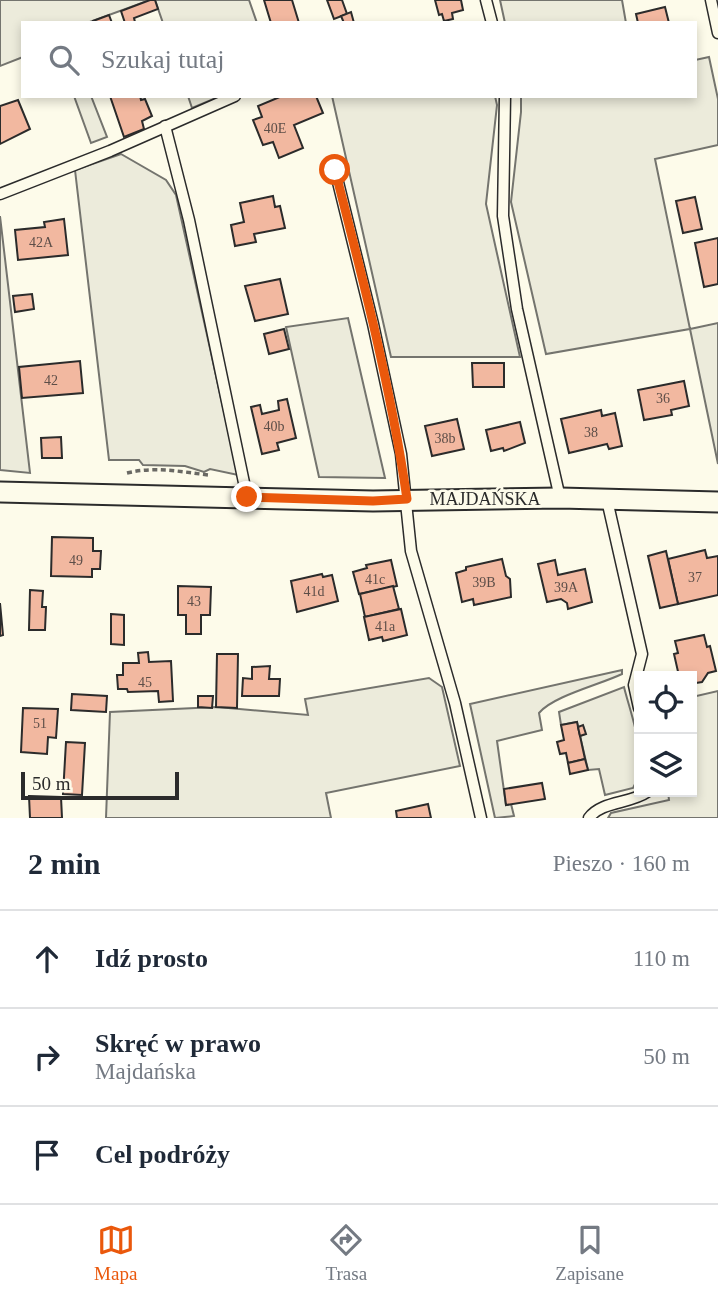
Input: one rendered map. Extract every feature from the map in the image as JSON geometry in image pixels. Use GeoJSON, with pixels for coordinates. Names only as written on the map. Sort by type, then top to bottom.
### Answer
{"type":"FeatureCollection","features":[{"type":"Feature","properties":{"kind":"street","name":"MAJDAŃSKA"},"geometry":{"type":"LineString","coordinates":[[0,492],[373,501],[560,498],[718,502]]}},
{"type":"Feature","properties":{"kind":"lane"},"geometry":{"type":"LineString","coordinates":[[486,0],[491,21]]}},
{"type":"Feature","properties":{"kind":"lane"},"geometry":{"type":"LineString","coordinates":[[711,0],[718,33]]}},
{"type":"Feature","properties":{"kind":"lane"},"geometry":{"type":"LineString","coordinates":[[0,194],[110,151],[230,98]]}},
{"type":"Feature","properties":{"kind":"lane"},"geometry":{"type":"LineString","coordinates":[[505,98],[503,216],[517,309],[560,498]]}},
{"type":"Feature","properties":{"kind":"lane"},"geometry":{"type":"LineString","coordinates":[[165,126],[189,220],[247,497]]}},
{"type":"Feature","properties":{"kind":"lane"},"geometry":{"type":"LineString","coordinates":[[335,170],[373,324],[401,454],[411,551],[455,703],[481,818]]}},
{"type":"Feature","properties":{"kind":"lane"},"geometry":{"type":"LineString","coordinates":[[607,499],[642,654],[638,671]]}},
{"type":"Feature","properties":{"kind":"lane"},"geometry":{"type":"LineString","coordinates":[[589,818],[594,811],[637,797]]}},
{"type":"Feature","properties":{"kind":"path"},"geometry":{"type":"LineString","coordinates":[[132,472],[163,469],[210,475]]}},
{"type":"Feature","properties":{"kind":"shaded area"},"geometry":{"type":"Polygon","coordinates":[[[0,0],[150,0],[92,21],[21,21],[21,58],[0,66],[0,0]]]}},
{"type":"Feature","properties":{"kind":"shaded area"},"geometry":{"type":"Polygon","coordinates":[[[155,0],[249,0],[256,21],[162,21],[155,0]]]}},
{"type":"Feature","properties":{"kind":"shaded area"},"geometry":{"type":"Polygon","coordinates":[[[500,0],[622,0],[626,21],[505,21],[500,0]]]}},
{"type":"Feature","properties":{"kind":"shaded area"},"geometry":{"type":"Polygon","coordinates":[[[709,57],[718,99],[718,145],[655,159],[690,329],[546,354],[511,202],[521,98],[697,98],[697,60],[709,57]]]}},
{"type":"Feature","properties":{"kind":"shaded area"},"geometry":{"type":"Polygon","coordinates":[[[75,98],[92,98],[107,137],[91,143],[75,98]]]}},
{"type":"Feature","properties":{"kind":"shaded area"},"geometry":{"type":"Polygon","coordinates":[[[189,98],[216,98],[192,108],[189,98]]]}},
{"type":"Feature","properties":{"kind":"shaded area"},"geometry":{"type":"Polygon","coordinates":[[[332,98],[495,98],[497,105],[486,204],[520,357],[391,357],[332,98]]]}},
{"type":"Feature","properties":{"kind":"shaded area"},"geometry":{"type":"Polygon","coordinates":[[[121,154],[166,180],[176,195],[238,475],[210,469],[204,472],[185,466],[143,465],[139,460],[109,460],[75,170],[121,154]]]}},
{"type":"Feature","properties":{"kind":"shaded area"},"geometry":{"type":"Polygon","coordinates":[[[0,216],[30,473],[0,470],[0,216]]]}},
{"type":"Feature","properties":{"kind":"shaded area"},"geometry":{"type":"Polygon","coordinates":[[[348,318],[385,478],[319,477],[286,327],[348,318]]]}},
{"type":"Feature","properties":{"kind":"shaded area"},"geometry":{"type":"Polygon","coordinates":[[[718,323],[718,464],[690,329],[718,323]]]}},
{"type":"Feature","properties":{"kind":"shaded area"},"geometry":{"type":"Polygon","coordinates":[[[622,670],[622,674],[565,696],[546,707],[539,713],[542,730],[497,741],[506,805],[511,804],[514,816],[495,818],[470,704],[622,670]]]}},
{"type":"Feature","properties":{"kind":"shaded area"},"geometry":{"type":"Polygon","coordinates":[[[429,678],[442,687],[460,766],[326,793],[331,818],[106,818],[110,712],[217,707],[308,715],[305,699],[429,678]]]}},
{"type":"Feature","properties":{"kind":"shaded area"},"geometry":{"type":"Polygon","coordinates":[[[624,687],[634,723],[633,788],[605,795],[599,769],[588,770],[580,736],[585,734],[583,726],[578,727],[577,722],[561,725],[559,712],[624,687]]]}},
{"type":"Feature","properties":{"kind":"shaded area"},"geometry":{"type":"Polygon","coordinates":[[[718,691],[718,818],[608,818],[611,813],[669,800],[669,797],[697,797],[697,696],[718,691]]]}},
{"type":"Feature","properties":{"kind":"building"},"geometry":{"type":"Polygon","coordinates":[[[150,0],[155,0],[158,9],[134,18],[135,21],[124,21],[121,11],[150,0]]]}},
{"type":"Feature","properties":{"kind":"building"},"geometry":{"type":"Polygon","coordinates":[[[264,0],[292,0],[298,21],[270,21],[264,0]]]}},
{"type":"Feature","properties":{"kind":"building"},"geometry":{"type":"Polygon","coordinates":[[[327,0],[342,0],[347,14],[334,19],[327,0]]]}},
{"type":"Feature","properties":{"kind":"building"},"geometry":{"type":"Polygon","coordinates":[[[435,0],[461,0],[463,10],[452,13],[453,19],[444,21],[442,14],[439,15],[435,0]]]}},
{"type":"Feature","properties":{"kind":"building"},"geometry":{"type":"Polygon","coordinates":[[[665,7],[668,21],[638,21],[636,14],[665,7]]]}},
{"type":"Feature","properties":{"kind":"building"},"geometry":{"type":"Polygon","coordinates":[[[351,12],[353,21],[343,21],[341,16],[351,12]]]}},
{"type":"Feature","properties":{"kind":"building"},"geometry":{"type":"Polygon","coordinates":[[[109,15],[111,21],[93,21],[109,15]]]}},
{"type":"Feature","properties":{"kind":"building"},"geometry":{"type":"Polygon","coordinates":[[[111,98],[145,99],[152,116],[142,121],[144,129],[124,137],[111,98]]]}},
{"type":"Feature","properties":{"kind":"building"},"geometry":{"type":"Polygon","coordinates":[[[277,98],[317,98],[323,113],[294,125],[303,148],[279,158],[273,142],[263,145],[253,120],[262,117],[258,106],[277,98]]]}},
{"type":"Feature","properties":{"kind":"building"},"geometry":{"type":"Polygon","coordinates":[[[18,100],[30,129],[0,144],[0,106],[18,100]]]}},
{"type":"Feature","properties":{"kind":"building"},"geometry":{"type":"Polygon","coordinates":[[[273,196],[275,207],[280,206],[285,228],[254,234],[256,242],[235,246],[231,225],[244,222],[240,203],[273,196]]]}},
{"type":"Feature","properties":{"kind":"building"},"geometry":{"type":"Polygon","coordinates":[[[695,197],[702,229],[683,233],[676,201],[695,197]]]}},
{"type":"Feature","properties":{"kind":"building"},"geometry":{"type":"Polygon","coordinates":[[[64,219],[68,255],[18,260],[15,230],[45,227],[44,222],[64,219]]]}},
{"type":"Feature","properties":{"kind":"building"},"geometry":{"type":"Polygon","coordinates":[[[718,238],[718,284],[704,287],[695,243],[718,238]]]}},
{"type":"Feature","properties":{"kind":"building"},"geometry":{"type":"Polygon","coordinates":[[[280,279],[288,314],[255,321],[245,286],[280,279]]]}},
{"type":"Feature","properties":{"kind":"building"},"geometry":{"type":"Polygon","coordinates":[[[32,294],[34,309],[15,312],[13,296],[32,294]]]}},
{"type":"Feature","properties":{"kind":"building"},"geometry":{"type":"Polygon","coordinates":[[[284,329],[289,349],[269,354],[264,334],[284,329]]]}},
{"type":"Feature","properties":{"kind":"building"},"geometry":{"type":"Polygon","coordinates":[[[80,361],[83,393],[22,398],[19,367],[80,361]]]}},
{"type":"Feature","properties":{"kind":"building"},"geometry":{"type":"Polygon","coordinates":[[[472,363],[504,363],[504,387],[473,387],[472,363]]]}},
{"type":"Feature","properties":{"kind":"building"},"geometry":{"type":"Polygon","coordinates":[[[684,381],[689,406],[671,410],[672,415],[644,420],[638,390],[684,381]]]}},
{"type":"Feature","properties":{"kind":"building"},"geometry":{"type":"Polygon","coordinates":[[[287,399],[296,438],[277,443],[279,450],[262,454],[251,407],[260,405],[262,414],[279,410],[278,401],[287,399]]]}},
{"type":"Feature","properties":{"kind":"building"},"geometry":{"type":"Polygon","coordinates":[[[601,410],[602,416],[615,413],[622,446],[609,449],[607,444],[569,453],[561,419],[601,410]]]}},
{"type":"Feature","properties":{"kind":"building"},"geometry":{"type":"Polygon","coordinates":[[[457,419],[464,449],[432,456],[425,426],[457,419]]]}},
{"type":"Feature","properties":{"kind":"building"},"geometry":{"type":"Polygon","coordinates":[[[520,422],[525,443],[504,451],[503,448],[491,451],[486,430],[520,422]]]}},
{"type":"Feature","properties":{"kind":"building"},"geometry":{"type":"Polygon","coordinates":[[[61,437],[62,458],[42,458],[41,438],[61,437]]]}},
{"type":"Feature","properties":{"kind":"building"},"geometry":{"type":"Polygon","coordinates":[[[52,537],[93,538],[93,551],[101,551],[100,569],[92,569],[92,577],[51,576],[52,537]]]}},
{"type":"Feature","properties":{"kind":"building"},"geometry":{"type":"Polygon","coordinates":[[[705,550],[707,558],[718,556],[718,595],[678,604],[668,559],[705,550]]]}},
{"type":"Feature","properties":{"kind":"building"},"geometry":{"type":"Polygon","coordinates":[[[666,551],[678,604],[660,608],[648,556],[666,551]]]}},
{"type":"Feature","properties":{"kind":"building"},"geometry":{"type":"Polygon","coordinates":[[[502,559],[506,576],[510,579],[511,597],[474,605],[473,599],[462,602],[456,573],[466,570],[466,567],[502,559]]]}},
{"type":"Feature","properties":{"kind":"building"},"geometry":{"type":"Polygon","coordinates":[[[391,560],[397,586],[359,594],[353,572],[367,568],[366,565],[391,560]]]}},
{"type":"Feature","properties":{"kind":"building"},"geometry":{"type":"Polygon","coordinates":[[[555,560],[558,575],[585,569],[592,602],[568,609],[567,603],[561,599],[547,602],[538,564],[555,560]]]}},
{"type":"Feature","properties":{"kind":"building"},"geometry":{"type":"Polygon","coordinates":[[[322,574],[323,577],[332,575],[338,601],[297,612],[291,581],[322,574]]]}},
{"type":"Feature","properties":{"kind":"building"},"geometry":{"type":"Polygon","coordinates":[[[178,586],[211,587],[210,615],[201,615],[201,634],[186,634],[186,615],[178,615],[178,586]]]}},
{"type":"Feature","properties":{"kind":"building"},"geometry":{"type":"Polygon","coordinates":[[[393,586],[399,609],[365,617],[360,594],[393,586]]]}},
{"type":"Feature","properties":{"kind":"building"},"geometry":{"type":"Polygon","coordinates":[[[30,590],[43,591],[42,607],[46,607],[45,630],[29,630],[30,590]]]}},
{"type":"Feature","properties":{"kind":"building"},"geometry":{"type":"Polygon","coordinates":[[[0,603],[3,635],[0,636],[0,603]]]}},
{"type":"Feature","properties":{"kind":"building"},"geometry":{"type":"Polygon","coordinates":[[[401,609],[407,635],[383,641],[382,637],[369,640],[364,617],[401,609]]]}},
{"type":"Feature","properties":{"kind":"building"},"geometry":{"type":"Polygon","coordinates":[[[111,614],[124,615],[124,645],[111,644],[111,614]]]}},
{"type":"Feature","properties":{"kind":"building"},"geometry":{"type":"Polygon","coordinates":[[[704,635],[707,647],[710,646],[716,671],[708,673],[702,682],[697,683],[697,671],[678,671],[674,654],[678,653],[675,641],[704,635]]]}},
{"type":"Feature","properties":{"kind":"building"},"geometry":{"type":"Polygon","coordinates":[[[148,652],[149,662],[171,661],[173,701],[159,702],[158,691],[128,692],[127,689],[118,689],[117,675],[123,675],[123,663],[139,663],[138,653],[148,652]]]}},
{"type":"Feature","properties":{"kind":"building"},"geometry":{"type":"Polygon","coordinates":[[[217,654],[238,654],[237,708],[216,707],[217,654]]]}},
{"type":"Feature","properties":{"kind":"building"},"geometry":{"type":"Polygon","coordinates":[[[270,666],[269,679],[280,679],[279,696],[242,696],[243,678],[252,679],[252,667],[270,666]]]}},
{"type":"Feature","properties":{"kind":"building"},"geometry":{"type":"Polygon","coordinates":[[[72,694],[107,696],[106,712],[71,710],[72,694]]]}},
{"type":"Feature","properties":{"kind":"building"},"geometry":{"type":"Polygon","coordinates":[[[198,696],[213,696],[212,708],[198,707],[198,696]]]}},
{"type":"Feature","properties":{"kind":"building"},"geometry":{"type":"Polygon","coordinates":[[[23,708],[58,709],[56,738],[48,737],[47,754],[21,752],[23,708]]]}},
{"type":"Feature","properties":{"kind":"building"},"geometry":{"type":"Polygon","coordinates":[[[577,722],[585,759],[568,763],[566,753],[560,754],[557,742],[564,740],[561,725],[577,722]]]}},
{"type":"Feature","properties":{"kind":"building"},"geometry":{"type":"Polygon","coordinates":[[[583,725],[586,734],[580,736],[578,727],[583,725]]]}},
{"type":"Feature","properties":{"kind":"building"},"geometry":{"type":"Polygon","coordinates":[[[66,742],[85,743],[82,795],[63,794],[66,742]]]}},
{"type":"Feature","properties":{"kind":"building"},"geometry":{"type":"Polygon","coordinates":[[[585,759],[588,770],[570,774],[568,763],[585,759]]]}},
{"type":"Feature","properties":{"kind":"building"},"geometry":{"type":"Polygon","coordinates":[[[542,783],[545,799],[506,805],[504,789],[542,783]]]}},
{"type":"Feature","properties":{"kind":"building"},"geometry":{"type":"Polygon","coordinates":[[[29,796],[61,797],[62,818],[30,818],[29,796]]]}},
{"type":"Feature","properties":{"kind":"building"},"geometry":{"type":"Polygon","coordinates":[[[428,804],[431,818],[397,818],[396,811],[428,804]]]}},
{"type":"Feature","properties":{"kind":"route"},"geometry":{"type":"LineString","coordinates":[[247,497],[373,501],[407,499],[401,454],[373,324],[335,170]]}}]}
